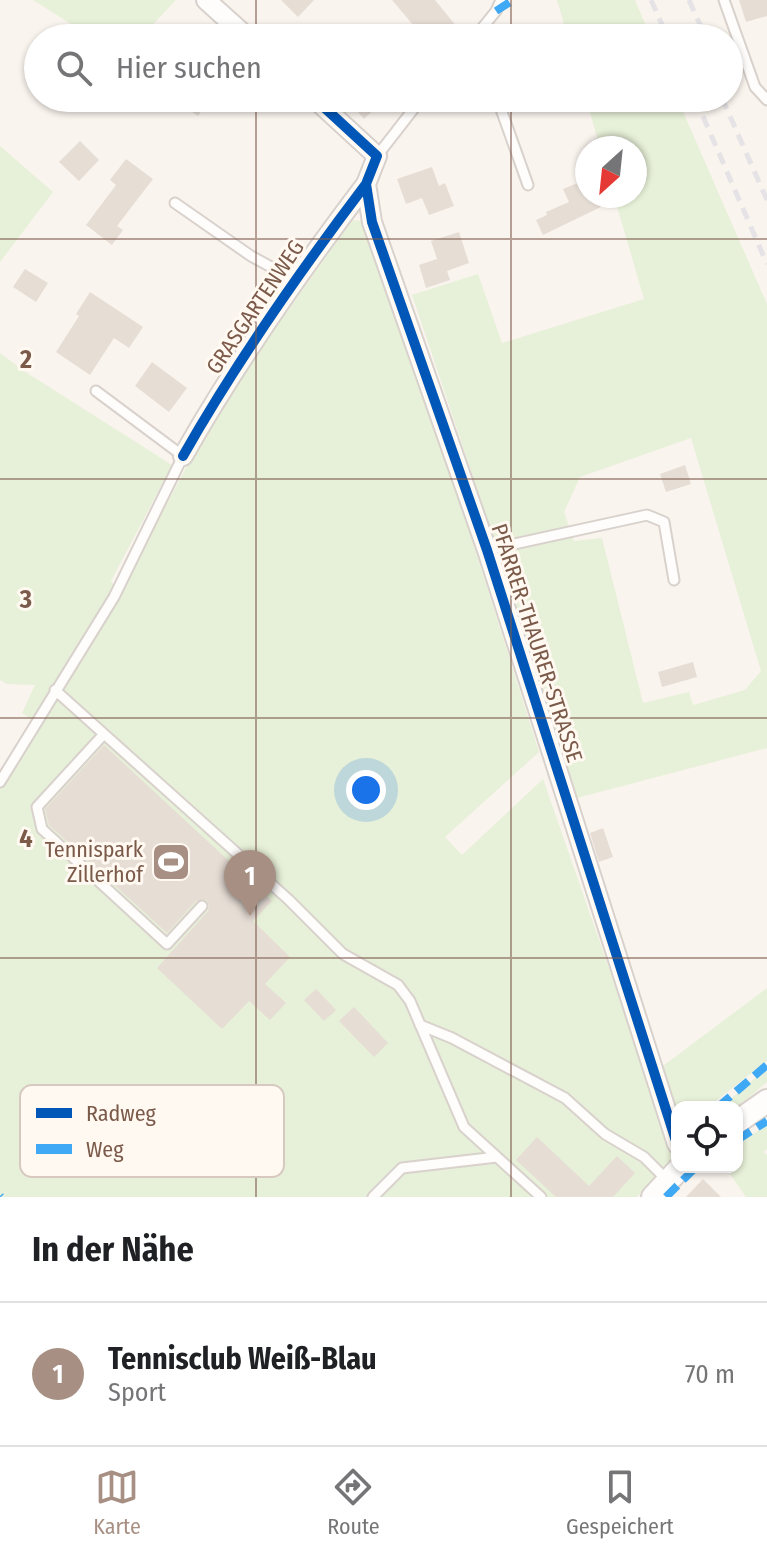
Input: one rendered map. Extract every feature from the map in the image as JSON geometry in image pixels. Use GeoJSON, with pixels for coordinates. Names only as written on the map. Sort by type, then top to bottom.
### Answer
{"type":"FeatureCollection","features":[{"type":"Feature","properties":{"kind":"street"},"geometry":{"type":"LineString","coordinates":[[206,0],[233,24]]}},
{"type":"Feature","properties":{"kind":"street"},"geometry":{"type":"LineString","coordinates":[[329,112],[377,156],[366,184]]}},
{"type":"Feature","properties":{"kind":"street","name":"GRASGARTENWEG"},"geometry":{"type":"LineString","coordinates":[[183,456],[295,280],[366,184]]}},
{"type":"Feature","properties":{"kind":"street","name":"PFARRER-THAURER-STRASSE"},"geometry":{"type":"LineString","coordinates":[[366,184],[372,222],[487,550],[671,1125]]}},
{"type":"Feature","properties":{"kind":"street"},"geometry":{"type":"LineString","coordinates":[[743,1118],[767,1101]]}},
{"type":"Feature","properties":{"kind":"lane"},"geometry":{"type":"LineString","coordinates":[[486,24],[501,0]]}},
{"type":"Feature","properties":{"kind":"lane"},"geometry":{"type":"LineString","coordinates":[[724,0],[733,24]]}},
{"type":"Feature","properties":{"kind":"lane"},"geometry":{"type":"LineString","coordinates":[[743,53],[755,87],[767,100]]}},
{"type":"Feature","properties":{"kind":"lane"},"geometry":{"type":"LineString","coordinates":[[377,156],[411,112]]}},
{"type":"Feature","properties":{"kind":"lane"},"geometry":{"type":"LineString","coordinates":[[502,112],[528,185]]}},
{"type":"Feature","properties":{"kind":"lane"},"geometry":{"type":"LineString","coordinates":[[175,203],[251,256],[295,280]]}},
{"type":"Feature","properties":{"kind":"lane"},"geometry":{"type":"LineString","coordinates":[[0,782],[114,597],[183,456],[96,391]]}},
{"type":"Feature","properties":{"kind":"lane"},"geometry":{"type":"LineString","coordinates":[[487,550],[647,515],[664,522],[674,580]]}},
{"type":"Feature","properties":{"kind":"lane"},"geometry":{"type":"LineString","coordinates":[[55,690],[289,900],[343,954],[398,985],[410,1001],[464,1127],[541,1197]]}},
{"type":"Feature","properties":{"kind":"lane"},"geometry":{"type":"LineString","coordinates":[[104,734],[37,807],[42,829],[167,944],[202,906]]}},
{"type":"Feature","properties":{"kind":"lane"},"geometry":{"type":"LineString","coordinates":[[420,1025],[452,1038],[565,1098],[605,1134],[644,1157],[667,1182]]}},
{"type":"Feature","properties":{"kind":"lane"},"geometry":{"type":"LineString","coordinates":[[373,1197],[402,1168],[497,1157]]}},
{"type":"Feature","properties":{"kind":"green space"},"geometry":{"type":"Polygon","coordinates":[[[33,0],[176,0],[153,24],[71,24],[33,0]]]}},
{"type":"Feature","properties":{"kind":"green space"},"geometry":{"type":"Polygon","coordinates":[[[557,0],[635,0],[645,24],[564,24],[557,0]]]}},
{"type":"Feature","properties":{"kind":"green space"},"geometry":{"type":"Polygon","coordinates":[[[590,112],[683,112],[767,304],[767,748],[573,799],[504,569],[412,295],[478,274],[502,343],[644,299],[617,208],[647,208],[647,136],[597,136],[590,112]],[[691,438],[580,477],[564,512],[574,541],[602,538],[643,703],[689,692],[693,705],[745,690],[761,671],[691,438]]]}},
{"type":"Feature","properties":{"kind":"green space"},"geometry":{"type":"Polygon","coordinates":[[[0,146],[53,192],[0,262],[0,146]]]}},
{"type":"Feature","properties":{"kind":"green space"},"geometry":{"type":"Polygon","coordinates":[[[352,220],[372,222],[539,752],[445,837],[462,855],[543,779],[671,1147],[671,1162],[637,1197],[0,1197],[0,786],[38,724],[22,713],[35,685],[7,684],[0,680],[0,353],[172,465],[111,581],[120,593],[189,462],[236,384],[352,220]]]}},
{"type":"Feature","properties":{"kind":"green space"},"geometry":{"type":"Polygon","coordinates":[[[767,988],[767,1061],[716,1101],[674,1101],[663,1066],[767,988]]]}},
{"type":"Feature","properties":{"kind":"green space"},"geometry":{"type":"Polygon","coordinates":[[[767,1068],[767,1082],[743,1103],[728,1101],[767,1068]]]}},
{"type":"Feature","properties":{"kind":"green space"},"geometry":{"type":"Polygon","coordinates":[[[767,1125],[767,1149],[763,1152],[767,1155],[767,1197],[746,1197],[729,1173],[743,1173],[743,1140],[767,1125]]]}},
{"type":"Feature","properties":{"kind":"building"},"geometry":{"type":"Polygon","coordinates":[[[281,0],[314,0],[298,17],[281,0]]]}},
{"type":"Feature","properties":{"kind":"building"},"geometry":{"type":"Polygon","coordinates":[[[392,0],[435,0],[455,24],[412,24],[392,0]]]}},
{"type":"Feature","properties":{"kind":"building"},"geometry":{"type":"Polygon","coordinates":[[[739,0],[767,0],[767,16],[746,22],[739,0]]]}},
{"type":"Feature","properties":{"kind":"building"},"geometry":{"type":"Polygon","coordinates":[[[358,112],[371,112],[364,119],[358,112]]]}},
{"type":"Feature","properties":{"kind":"building"},"geometry":{"type":"Polygon","coordinates":[[[80,141],[99,160],[79,181],[59,162],[80,141]]]}},
{"type":"Feature","properties":{"kind":"building"},"geometry":{"type":"Polygon","coordinates":[[[126,159],[153,179],[117,226],[123,230],[112,245],[86,225],[116,185],[110,180],[126,159]]]}},
{"type":"Feature","properties":{"kind":"building"},"geometry":{"type":"Polygon","coordinates":[[[432,167],[439,186],[445,183],[454,206],[429,215],[422,198],[406,204],[397,179],[432,167]]]}},
{"type":"Feature","properties":{"kind":"building"},"geometry":{"type":"Polygon","coordinates":[[[575,184],[575,208],[599,208],[543,235],[536,220],[569,202],[563,189],[575,184]]]}},
{"type":"Feature","properties":{"kind":"building"},"geometry":{"type":"Polygon","coordinates":[[[459,232],[469,263],[447,271],[450,280],[426,288],[419,265],[437,259],[431,241],[459,232]]]}},
{"type":"Feature","properties":{"kind":"building"},"geometry":{"type":"Polygon","coordinates":[[[25,269],[48,283],[36,302],[13,287],[25,269]]]}},
{"type":"Feature","properties":{"kind":"building"},"geometry":{"type":"Polygon","coordinates":[[[90,292],[143,327],[129,348],[114,338],[90,375],[56,352],[90,292]]]}},
{"type":"Feature","properties":{"kind":"building"},"geometry":{"type":"Polygon","coordinates":[[[152,362],[187,388],[169,412],[135,386],[152,362]]]}},
{"type":"Feature","properties":{"kind":"building"},"geometry":{"type":"Polygon","coordinates":[[[685,465],[691,484],[666,492],[660,474],[685,465]]]}},
{"type":"Feature","properties":{"kind":"building"},"geometry":{"type":"Polygon","coordinates":[[[693,662],[697,677],[662,687],[658,672],[693,662]]]}},
{"type":"Feature","properties":{"kind":"building"},"geometry":{"type":"Polygon","coordinates":[[[104,745],[272,901],[253,921],[290,957],[265,984],[286,1003],[270,1020],[249,1001],[222,1029],[157,968],[208,911],[206,900],[196,901],[167,933],[49,825],[45,809],[104,745]]]}},
{"type":"Feature","properties":{"kind":"building"},"geometry":{"type":"Polygon","coordinates":[[[603,828],[613,857],[599,862],[590,833],[603,828]]]}},
{"type":"Feature","properties":{"kind":"building"},"geometry":{"type":"Polygon","coordinates":[[[316,989],[336,1010],[324,1021],[304,1000],[316,989]]]}},
{"type":"Feature","properties":{"kind":"building"},"geometry":{"type":"Polygon","coordinates":[[[354,1007],[388,1043],[374,1057],[339,1021],[354,1007]]]}},
{"type":"Feature","properties":{"kind":"building"},"geometry":{"type":"Polygon","coordinates":[[[537,1137],[589,1186],[617,1156],[635,1173],[613,1197],[556,1197],[516,1160],[537,1137]]]}},
{"type":"Feature","properties":{"kind":"building"},"geometry":{"type":"Polygon","coordinates":[[[703,1179],[721,1197],[686,1197],[703,1179]]]}},
{"type":"Feature","properties":{"kind":"railway"},"geometry":{"type":"LineString","coordinates":[[651,0],[662,24]]}},
{"type":"Feature","properties":{"kind":"railway"},"geometry":{"type":"LineString","coordinates":[[689,0],[700,24]]}},
{"type":"Feature","properties":{"kind":"railway"},"geometry":{"type":"LineString","coordinates":[[701,112],[767,264]]}},
{"type":"Feature","properties":{"kind":"railway"},"geometry":{"type":"LineString","coordinates":[[728,112],[767,200]]}},
{"type":"Feature","properties":{"kind":"marked path"},"geometry":{"type":"LineString","coordinates":[[496,11],[513,0]]}},
{"type":"Feature","properties":{"kind":"marked path"},"geometry":{"type":"LineString","coordinates":[[725,1101],[767,1065]]}},
{"type":"Feature","properties":{"kind":"marked path"},"geometry":{"type":"LineString","coordinates":[[743,1136],[767,1121]]}},
{"type":"Feature","properties":{"kind":"marked path"},"geometry":{"type":"LineString","coordinates":[[666,1197],[690,1173]]}},
{"type":"Feature","properties":{"kind":"cycle path"},"geometry":{"type":"LineString","coordinates":[[329,112],[377,156],[366,184],[372,222],[487,550],[671,1125]]}},
{"type":"Feature","properties":{"kind":"cycle path"},"geometry":{"type":"LineString","coordinates":[[183,456],[270,317],[366,184]]}},
{"type":"Feature","properties":{"kind":"place","name":"Tennispark Zillerhof"},"geometry":{"type":"Point","coordinates":[171,862]}},
{"type":"Feature","properties":{"kind":"place","name":"Tennisclub Weiß-Blau"},"geometry":{"type":"Point","coordinates":[250,916]}}]}
